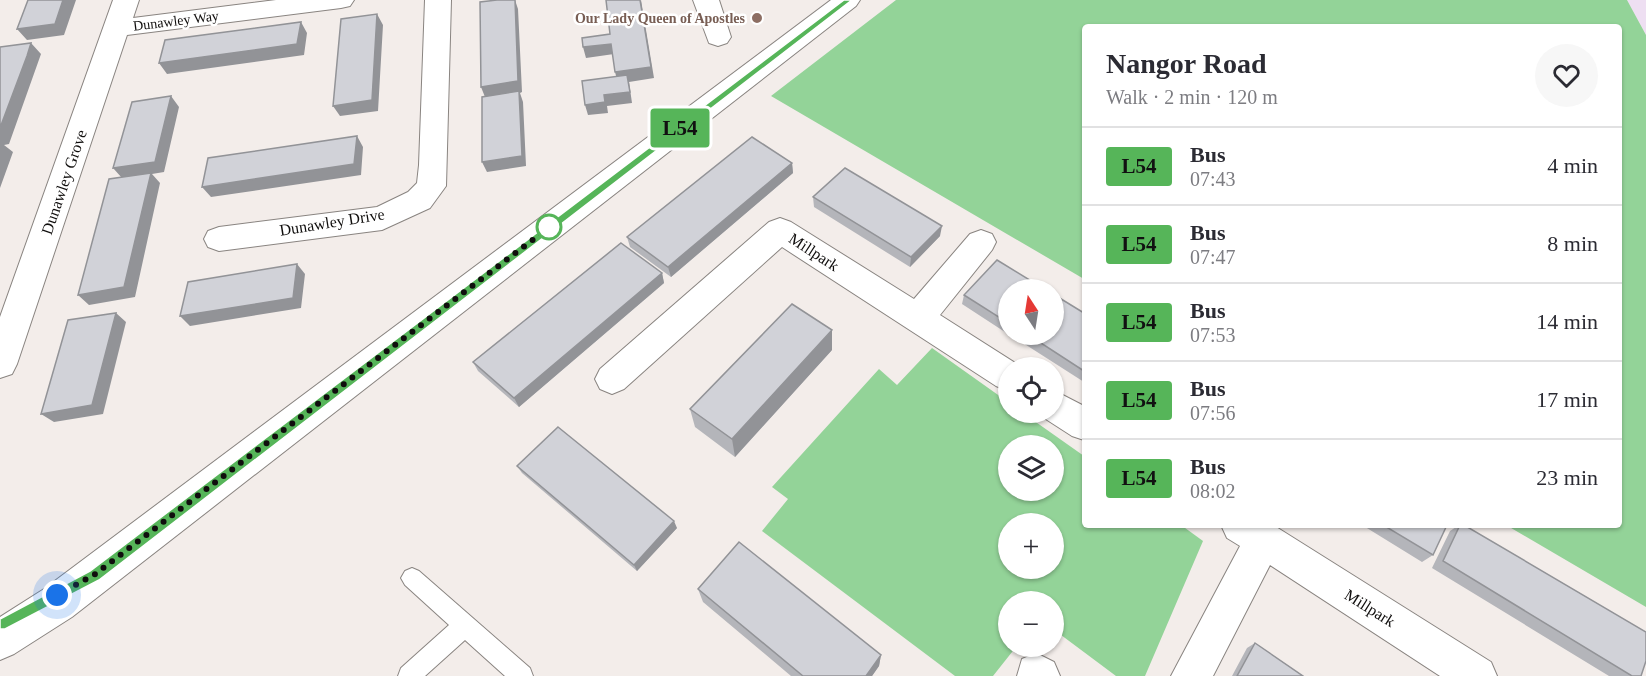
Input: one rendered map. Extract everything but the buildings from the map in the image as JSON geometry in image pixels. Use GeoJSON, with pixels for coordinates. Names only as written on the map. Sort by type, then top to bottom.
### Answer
{"type":"FeatureCollection","features":[{"type":"Feature","properties":{"kind":"street","name":"Dunawley Grove"},"geometry":{"type":"LineString","coordinates":[[0,364],[126,0]]}},
{"type":"Feature","properties":{"kind":"street","name":"Dunawley Way"},"geometry":{"type":"LineString","coordinates":[[118,28],[341,0]]}},
{"type":"Feature","properties":{"kind":"street","name":"Dunawley Drive"},"geometry":{"type":"LineString","coordinates":[[219,239],[382,218],[419,200],[431,186],[433,165],[438,0]]}},
{"type":"Feature","properties":{"kind":"street"},"geometry":{"type":"LineString","coordinates":[[706,0],[718,37]]}},
{"type":"Feature","properties":{"kind":"street"},"geometry":{"type":"LineString","coordinates":[[0,656],[58,603],[94,575],[847,0]]}},
{"type":"Feature","properties":{"kind":"street","name":"Millpark"},"geometry":{"type":"LineString","coordinates":[[612,380],[780,230],[998,370]]}},
{"type":"Feature","properties":{"kind":"street"},"geometry":{"type":"LineString","coordinates":[[918,318],[981,242]]}},
{"type":"Feature","properties":{"kind":"street"},"geometry":{"type":"LineString","coordinates":[[1064,412],[1082,424]]}},
{"type":"Feature","properties":{"kind":"street","name":"Millpark"},"geometry":{"type":"LineString","coordinates":[[1191,676],[1251,532],[1477,676]]}},
{"type":"Feature","properties":{"kind":"street"},"geometry":{"type":"LineString","coordinates":[[0,624],[94,575]]}},
{"type":"Feature","properties":{"kind":"street"},"geometry":{"type":"LineString","coordinates":[[0,640],[58,603]]}},
{"type":"Feature","properties":{"kind":"lane"},"geometry":{"type":"LineString","coordinates":[[412,578],[522,676]]}},
{"type":"Feature","properties":{"kind":"lane"},"geometry":{"type":"LineString","coordinates":[[409,676],[465,625]]}},
{"type":"Feature","properties":{"kind":"shaded area"},"geometry":{"type":"Polygon","coordinates":[[[1627,0],[1646,0],[1646,35],[1627,0]]]}},
{"type":"Feature","properties":{"kind":"green space"},"geometry":{"type":"Polygon","coordinates":[[[896,0],[1627,0],[1646,35],[1646,607],[1511,528],[1622,528],[1622,24],[1082,24],[1082,278],[771,96],[896,0]]]}},
{"type":"Feature","properties":{"kind":"green space"},"geometry":{"type":"Polygon","coordinates":[[[932,348],[998,395],[998,423],[1037,423],[1054,435],[998,435],[998,501],[1064,501],[1064,442],[1082,455],[1082,528],[1185,528],[1203,541],[1145,676],[1116,676],[1064,637],[1064,591],[998,591],[998,657],[1008,657],[993,676],[955,676],[762,531],[788,499],[772,487],[879,369],[897,385],[932,348]]]}},
{"type":"Feature","properties":{"kind":"bus line","name":"L54"},"geometry":{"type":"LineString","coordinates":[[0,624],[94,575],[847,0]]}},
{"type":"Feature","properties":{"kind":"place","name":"Our Lady Queen of Apostles"},"geometry":{"type":"Point","coordinates":[757,18]}},
{"type":"Feature","properties":{"kind":"route"},"geometry":{"type":"LineString","coordinates":[[57,595],[94,575],[556,222],[549,227]]}}]}
